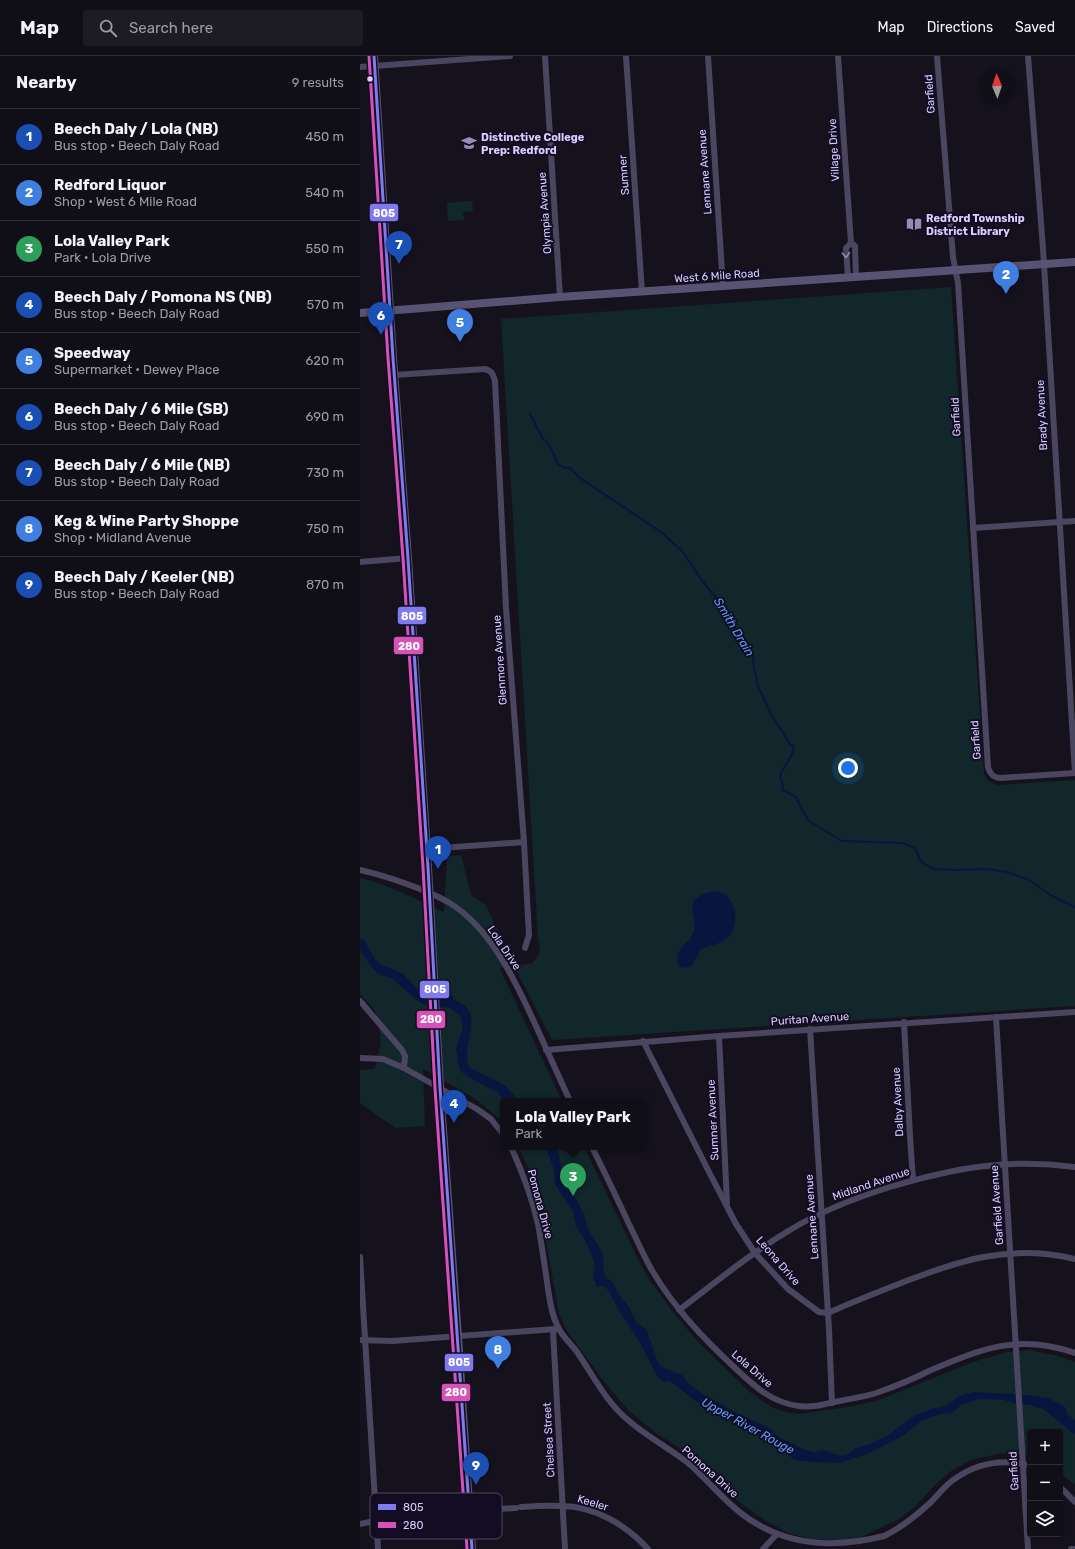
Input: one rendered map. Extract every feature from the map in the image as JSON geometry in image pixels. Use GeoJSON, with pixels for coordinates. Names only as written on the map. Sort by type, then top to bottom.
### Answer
{"type":"FeatureCollection","features":[{"type":"Feature","properties":{"kind":"main road"},"geometry":{"type":"LineString","coordinates":[[374,56],[394,375],[408,558],[427,849],[440,1088],[469,1493]]}},
{"type":"Feature","properties":{"kind":"main road","name":"West 6 Mile Road"},"geometry":{"type":"LineString","coordinates":[[360,313],[560,297],[1075,262]]}},
{"type":"Feature","properties":{"kind":"main road"},"geometry":{"type":"LineString","coordinates":[[471,1539],[472,1549]]}},
{"type":"Feature","properties":{"kind":"street"},"geometry":{"type":"LineString","coordinates":[[360,67],[464,58],[510,56]]}},
{"type":"Feature","properties":{"kind":"street","name":"Olympia Avenue"},"geometry":{"type":"LineString","coordinates":[[545,56],[560,297]]}},
{"type":"Feature","properties":{"kind":"street","name":"Sumner"},"geometry":{"type":"LineString","coordinates":[[626,56],[642,292]]}},
{"type":"Feature","properties":{"kind":"street","name":"Lennane Avenue"},"geometry":{"type":"LineString","coordinates":[[708,56],[723,287]]}},
{"type":"Feature","properties":{"kind":"street","name":"Village Drive"},"geometry":{"type":"LineString","coordinates":[[838,56],[851,243],[855,246],[856,277]]}},
{"type":"Feature","properties":{"kind":"street","name":"Garfield"},"geometry":{"type":"LineString","coordinates":[[937,56],[953,257],[958,283],[988,767],[989,772],[993,776],[1000,778],[1075,773]]}},
{"type":"Feature","properties":{"kind":"street","name":"Brady Avenue"},"geometry":{"type":"LineString","coordinates":[[1028,56],[1044,264],[1075,773]]}},
{"type":"Feature","properties":{"kind":"street","name":"Village Drive"},"geometry":{"type":"LineString","coordinates":[[848,278],[846,248],[851,243]]}},
{"type":"Feature","properties":{"kind":"street","name":"Glenmore Avenue"},"geometry":{"type":"LineString","coordinates":[[394,375],[479,369],[490,370],[495,381],[506,608],[524,842],[529,935],[525,948]]}},
{"type":"Feature","properties":{"kind":"street"},"geometry":{"type":"LineString","coordinates":[[972,528],[1075,521]]}},
{"type":"Feature","properties":{"kind":"street"},"geometry":{"type":"LineString","coordinates":[[360,562],[408,558]]}},
{"type":"Feature","properties":{"kind":"street"},"geometry":{"type":"LineString","coordinates":[[427,849],[524,842]]}},
{"type":"Feature","properties":{"kind":"street","name":"Lola Drive"},"geometry":{"type":"LineString","coordinates":[[360,870],[381,876],[449,903],[472,921],[491,944],[518,986],[569,1098]]}},
{"type":"Feature","properties":{"kind":"street"},"geometry":{"type":"LineString","coordinates":[[360,1001],[402,1050],[404,1056],[404,1068]]}},
{"type":"Feature","properties":{"kind":"street","name":"Puritan Avenue"},"geometry":{"type":"LineString","coordinates":[[546,1050],[643,1041],[904,1022],[1075,1012]]}},
{"type":"Feature","properties":{"kind":"street","name":"Garfield Avenue"},"geometry":{"type":"LineString","coordinates":[[996,1017],[1019,1392]]}},
{"type":"Feature","properties":{"kind":"street","name":"Dalby Avenue"},"geometry":{"type":"LineString","coordinates":[[904,1022],[913,1180]]}},
{"type":"Feature","properties":{"kind":"street","name":"Lennane Avenue"},"geometry":{"type":"LineString","coordinates":[[810,1030],[828,1313],[832,1403]]}},
{"type":"Feature","properties":{"kind":"street","name":"Sumner Avenue"},"geometry":{"type":"LineString","coordinates":[[719,1036],[727,1204]]}},
{"type":"Feature","properties":{"kind":"street","name":"Leona Drive"},"geometry":{"type":"LineString","coordinates":[[643,1041],[736,1224],[755,1253],[788,1289],[819,1312],[828,1313]]}},
{"type":"Feature","properties":{"kind":"street"},"geometry":{"type":"LineString","coordinates":[[360,1058],[383,1059],[404,1068],[477,1109],[491,1119],[500,1130]]}},
{"type":"Feature","properties":{"kind":"street","name":"Pomona Drive"},"geometry":{"type":"LineString","coordinates":[[512,1150],[527,1186],[537,1223],[555,1329],[579,1355],[605,1395],[627,1420],[689,1464],[742,1514],[776,1535],[794,1543],[819,1548],[838,1548],[863,1544],[883,1536],[901,1526],[931,1502],[950,1482],[962,1474],[982,1466],[1000,1462],[1027,1465]]}},
{"type":"Feature","properties":{"kind":"street","name":"Lola Drive"},"geometry":{"type":"LineString","coordinates":[[593,1150],[646,1260],[679,1310],[711,1346],[756,1388],[783,1403],[799,1406],[815,1406],[878,1393],[970,1354],[1000,1346],[1016,1344],[1045,1345],[1075,1354]]}},
{"type":"Feature","properties":{"kind":"street","name":"Midland Avenue"},"geometry":{"type":"LineString","coordinates":[[679,1310],[755,1253],[791,1229],[821,1213],[858,1197],[913,1180],[958,1169],[1004,1163],[1036,1163],[1075,1166]]}},
{"type":"Feature","properties":{"kind":"street"},"geometry":{"type":"LineString","coordinates":[[828,1313],[941,1267],[984,1256],[1037,1253],[1075,1259]]}},
{"type":"Feature","properties":{"kind":"street"},"geometry":{"type":"LineString","coordinates":[[360,1256],[363,1340],[375,1493]]}},
{"type":"Feature","properties":{"kind":"street"},"geometry":{"type":"LineString","coordinates":[[363,1340],[392,1341],[555,1329]]}},
{"type":"Feature","properties":{"kind":"street","name":"Chelsea Street"},"geometry":{"type":"LineString","coordinates":[[555,1329],[565,1549]]}},
{"type":"Feature","properties":{"kind":"street","name":"Garfield"},"geometry":{"type":"LineString","coordinates":[[1019,1392],[1028,1549]]}},
{"type":"Feature","properties":{"kind":"street"},"geometry":{"type":"LineString","coordinates":[[1063,1490],[1075,1502]]}},
{"type":"Feature","properties":{"kind":"street","name":"Keeler"},"geometry":{"type":"LineString","coordinates":[[502,1509],[562,1506],[584,1509],[605,1516],[631,1533],[648,1549]]}},
{"type":"Feature","properties":{"kind":"street","name":"Keeler"},"geometry":{"type":"LineString","coordinates":[[360,1524],[370,1522]]}},
{"type":"Feature","properties":{"kind":"street"},"geometry":{"type":"LineString","coordinates":[[763,1549],[776,1535]]}},
{"type":"Feature","properties":{"kind":"street"},"geometry":{"type":"LineString","coordinates":[[378,1539],[378,1549]]}},
{"type":"Feature","properties":{"kind":"street"},"geometry":{"type":"LineString","coordinates":[[1071,1549],[1075,1548]]}},
{"type":"Feature","properties":{"kind":"green space"},"geometry":{"type":"Polygon","coordinates":[[[472,201],[473,211],[463,212],[464,220],[448,221],[447,203],[472,201]]]}},
{"type":"Feature","properties":{"kind":"green space"},"geometry":{"type":"Polygon","coordinates":[[[951,287],[984,774],[988,781],[998,785],[1075,780],[1075,1006],[552,1040],[511,960],[500,969],[561,1098],[500,1098],[500,1119],[477,1100],[423,1069],[425,1126],[395,1128],[360,1103],[360,1070],[375,1069],[381,1043],[375,1011],[360,994],[360,878],[392,888],[444,912],[447,856],[461,855],[471,895],[486,905],[512,960],[522,965],[532,963],[540,952],[501,319],[951,287]]]}},
{"type":"Feature","properties":{"kind":"green space"},"geometry":{"type":"Polygon","coordinates":[[[520,1150],[585,1150],[640,1263],[651,1282],[673,1312],[699,1343],[751,1393],[771,1407],[785,1412],[799,1414],[876,1401],[973,1362],[1007,1352],[1029,1350],[1058,1356],[1075,1362],[1075,1485],[1063,1475],[1063,1429],[1027,1429],[1027,1455],[1013,1452],[971,1460],[951,1471],[933,1487],[916,1506],[899,1519],[857,1539],[810,1539],[788,1533],[766,1521],[740,1503],[719,1481],[683,1450],[657,1434],[628,1410],[602,1379],[567,1331],[559,1314],[539,1203],[531,1174],[520,1150]]]}},
{"type":"Feature","properties":{"kind":"water"},"geometry":{"type":"Polygon","coordinates":[[[714,891],[722,893],[731,901],[735,911],[735,923],[732,933],[723,941],[701,949],[691,966],[684,968],[679,967],[677,960],[678,955],[692,936],[695,928],[692,910],[693,903],[700,896],[714,891]]]}},
{"type":"Feature","properties":{"kind":"water"},"geometry":{"type":"Polygon","coordinates":[[[360,939],[364,940],[378,963],[403,974],[425,995],[452,995],[454,1000],[464,1006],[470,1013],[471,1021],[471,1030],[467,1049],[469,1067],[503,1085],[515,1098],[502,1098],[498,1093],[465,1075],[460,1070],[456,1049],[462,1031],[462,1020],[460,1015],[450,1008],[425,1005],[418,1001],[393,979],[379,974],[374,970],[360,951],[360,939]]]}},
{"type":"Feature","properties":{"kind":"water"},"geometry":{"type":"Polygon","coordinates":[[[547,1150],[558,1150],[564,1179],[584,1214],[587,1227],[592,1237],[602,1252],[604,1273],[608,1279],[612,1281],[619,1295],[629,1307],[636,1322],[647,1330],[656,1358],[660,1365],[682,1375],[689,1384],[704,1395],[771,1429],[779,1437],[805,1450],[815,1452],[824,1450],[841,1456],[847,1455],[856,1448],[871,1444],[890,1434],[915,1415],[931,1409],[946,1406],[959,1396],[974,1392],[1027,1395],[1047,1398],[1061,1404],[1066,1408],[1067,1416],[1075,1423],[1075,1432],[1062,1424],[1060,1414],[1057,1411],[1045,1407],[1014,1403],[1004,1400],[979,1399],[961,1405],[950,1413],[940,1414],[921,1421],[902,1436],[872,1452],[840,1463],[795,1460],[764,1437],[746,1429],[694,1400],[673,1383],[668,1381],[664,1382],[658,1377],[640,1343],[621,1314],[608,1290],[604,1286],[597,1287],[593,1276],[595,1265],[593,1259],[585,1240],[576,1226],[573,1212],[555,1184],[554,1169],[547,1150]]]}},
{"type":"Feature","properties":{"kind":"waterway","name":"Smith Drain"},"geometry":{"type":"LineString","coordinates":[[530,414],[543,439],[549,444],[558,464],[565,468],[570,468],[580,478],[661,532],[683,552],[703,582],[719,601],[726,615],[753,654],[758,686],[772,716],[790,744],[794,747],[792,754],[780,776],[783,790],[796,797],[809,821],[842,841],[903,843],[915,848],[921,862],[934,869],[987,869],[1008,872],[1029,880],[1052,896],[1075,907]]}},
{"type":"Feature","properties":{"kind":"waterway","name":"Upper River Rouge"},"geometry":{"type":"LineString","coordinates":[[1037,1402],[1046,1404],[1075,1428]]}},
{"type":"Feature","properties":{"kind":"transit line","name":"280"},"geometry":{"type":"LineString","coordinates":[[369,56],[423,867],[435,1088],[463,1493]]}},
{"type":"Feature","properties":{"kind":"transit line","name":"805"},"geometry":{"type":"LineString","coordinates":[[374,56],[428,867],[440,1088],[468,1493]]}},
{"type":"Feature","properties":{"kind":"transit line","name":"280"},"geometry":{"type":"LineString","coordinates":[[466,1539],[467,1549]]}},
{"type":"Feature","properties":{"kind":"transit line","name":"805"},"geometry":{"type":"LineString","coordinates":[[471,1539],[472,1549]]}},
{"type":"Feature","properties":{"kind":"place","name":"Distinctive College Prep: Redford"},"geometry":{"type":"Point","coordinates":[469,143]}},
{"type":"Feature","properties":{"kind":"place","name":"Redford Township District Library"},"geometry":{"type":"Point","coordinates":[914,224]}},
{"type":"Feature","properties":{"kind":"place","name":"Beech Daly / 6 Mile (NB)"},"geometry":{"type":"Point","coordinates":[399,264]}},
{"type":"Feature","properties":{"kind":"place","name":"Redford Liquor"},"geometry":{"type":"Point","coordinates":[1006,294]}},
{"type":"Feature","properties":{"kind":"place","name":"Beech Daly / 6 Mile (SB)"},"geometry":{"type":"Point","coordinates":[381,335]}},
{"type":"Feature","properties":{"kind":"place","name":"Speedway"},"geometry":{"type":"Point","coordinates":[460,342]}},
{"type":"Feature","properties":{"kind":"place","name":"Beech Daly / Lola (NB)"},"geometry":{"type":"Point","coordinates":[438,869]}},
{"type":"Feature","properties":{"kind":"place","name":"Beech Daly / Pomona NS (NB)"},"geometry":{"type":"Point","coordinates":[454,1123]}},
{"type":"Feature","properties":{"kind":"place","name":"Lola Valley Park"},"geometry":{"type":"Point","coordinates":[573,1196]}},
{"type":"Feature","properties":{"kind":"place","name":"Keg & Wine Party Shoppe"},"geometry":{"type":"Point","coordinates":[498,1369]}},
{"type":"Feature","properties":{"kind":"place","name":"Beech Daly / Keeler (NB)"},"geometry":{"type":"Point","coordinates":[476,1485]}}]}
